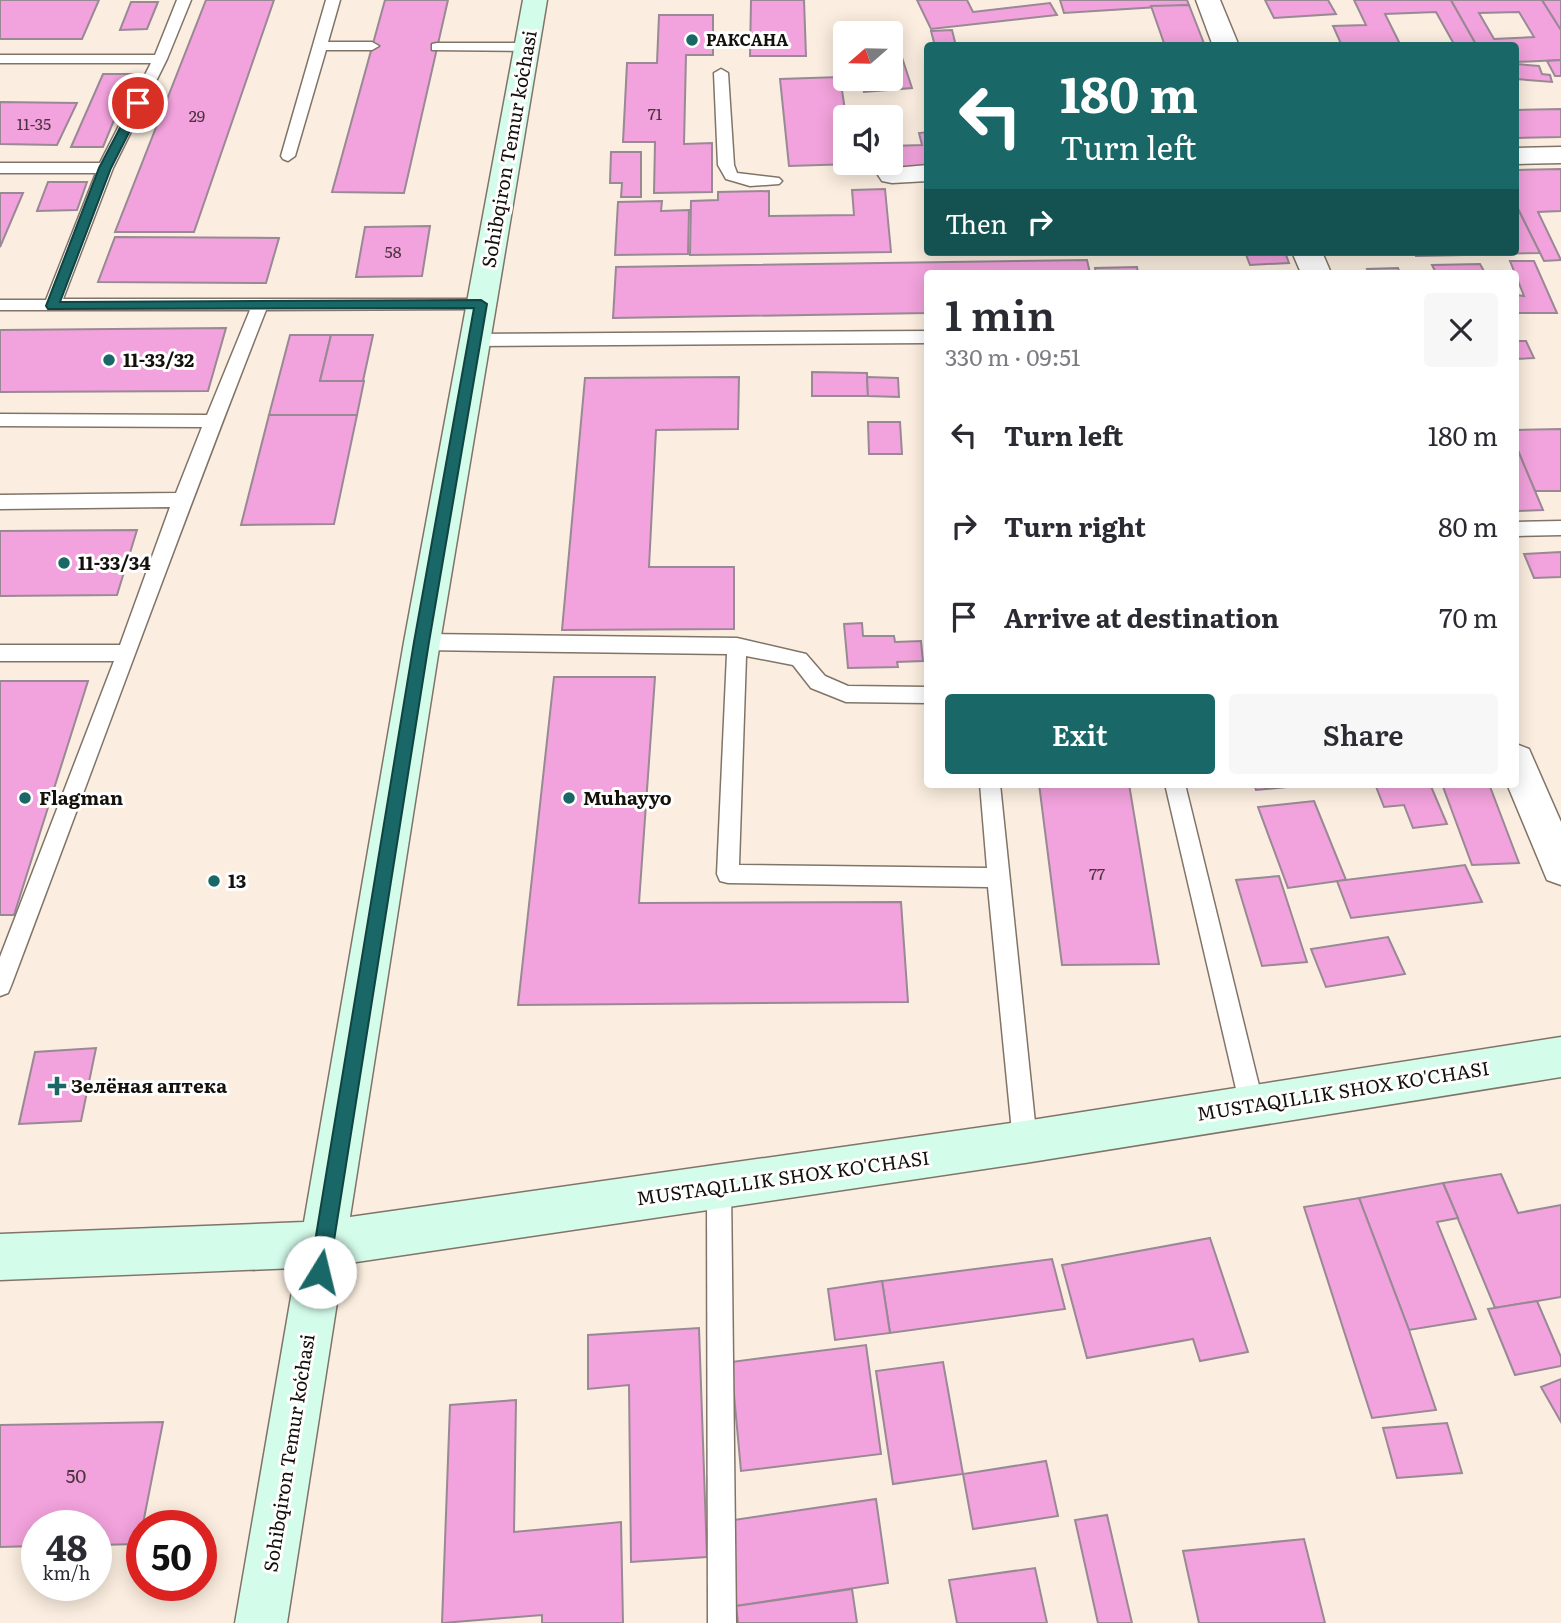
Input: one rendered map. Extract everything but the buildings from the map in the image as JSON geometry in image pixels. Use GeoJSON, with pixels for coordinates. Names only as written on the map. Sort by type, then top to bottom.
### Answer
{"type":"FeatureCollection","features":[{"type":"Feature","properties":{"kind":"main road","name":"Sohibqiron Temur koʻchasi"},"geometry":{"type":"LineString","coordinates":[[261,1623],[422,642],[535,0]]}},
{"type":"Feature","properties":{"kind":"main road","name":"MUSTAQILLIK SHOX KO'CHASI"},"geometry":{"type":"LineString","coordinates":[[0,1257],[324,1244],[1025,1143],[1561,1057]]}},
{"type":"Feature","properties":{"kind":"street"},"geometry":{"type":"LineString","coordinates":[[1208,0],[1224,42]]}},
{"type":"Feature","properties":{"kind":"street"},"geometry":{"type":"LineString","coordinates":[[1519,156],[1561,155]]}},
{"type":"Feature","properties":{"kind":"street"},"geometry":{"type":"LineString","coordinates":[[903,174],[924,173]]}},
{"type":"Feature","properties":{"kind":"street"},"geometry":{"type":"LineString","coordinates":[[1519,767],[1561,868]]}},
{"type":"Feature","properties":{"kind":"lane"},"geometry":{"type":"LineString","coordinates":[[52,306],[105,168],[160,59],[184,0]]}},
{"type":"Feature","properties":{"kind":"lane"},"geometry":{"type":"LineString","coordinates":[[288,156],[333,0]]}},
{"type":"Feature","properties":{"kind":"lane"},"geometry":{"type":"LineString","coordinates":[[319,47],[372,46]]}},
{"type":"Feature","properties":{"kind":"lane"},"geometry":{"type":"LineString","coordinates":[[438,47],[527,47]]}},
{"type":"Feature","properties":{"kind":"lane"},"geometry":{"type":"LineString","coordinates":[[0,60],[160,59]]}},
{"type":"Feature","properties":{"kind":"lane"},"geometry":{"type":"LineString","coordinates":[[721,72],[726,164],[731,176],[750,181],[774,181]]}},
{"type":"Feature","properties":{"kind":"lane"},"geometry":{"type":"LineString","coordinates":[[0,168],[105,168]]}},
{"type":"Feature","properties":{"kind":"lane"},"geometry":{"type":"LineString","coordinates":[[0,305],[481,304]]}},
{"type":"Feature","properties":{"kind":"lane"},"geometry":{"type":"LineString","coordinates":[[0,986],[127,653],[182,500],[260,305]]}},
{"type":"Feature","properties":{"kind":"lane"},"geometry":{"type":"LineString","coordinates":[[474,340],[924,337]]}},
{"type":"Feature","properties":{"kind":"lane"},"geometry":{"type":"LineString","coordinates":[[0,420],[214,421]]}},
{"type":"Feature","properties":{"kind":"lane"},"geometry":{"type":"LineString","coordinates":[[0,502],[182,500]]}},
{"type":"Feature","properties":{"kind":"lane"},"geometry":{"type":"LineString","coordinates":[[1519,529],[1561,527]]}},
{"type":"Feature","properties":{"kind":"lane"},"geometry":{"type":"LineString","coordinates":[[422,642],[737,646],[799,659],[818,682],[846,694],[924,695]]}},
{"type":"Feature","properties":{"kind":"lane"},"geometry":{"type":"LineString","coordinates":[[737,646],[728,874],[998,878]]}},
{"type":"Feature","properties":{"kind":"lane"},"geometry":{"type":"LineString","coordinates":[[0,653],[127,653]]}},
{"type":"Feature","properties":{"kind":"lane"},"geometry":{"type":"LineString","coordinates":[[990,788],[1025,1143]]}},
{"type":"Feature","properties":{"kind":"lane"},"geometry":{"type":"LineString","coordinates":[[1176,788],[1252,1106]]}},
{"type":"Feature","properties":{"kind":"lane"},"geometry":{"type":"LineString","coordinates":[[719,1187],[722,1623]]}},
{"type":"Feature","properties":{"kind":"place","name":"РАКСАНА"},"geometry":{"type":"Point","coordinates":[692,40]}},
{"type":"Feature","properties":{"kind":"place","name":"11-33/32"},"geometry":{"type":"Point","coordinates":[109,360]}},
{"type":"Feature","properties":{"kind":"place","name":"11-33/34"},"geometry":{"type":"Point","coordinates":[64,563]}},
{"type":"Feature","properties":{"kind":"place","name":"Flagman"},"geometry":{"type":"Point","coordinates":[25,798]}},
{"type":"Feature","properties":{"kind":"place","name":"Muhayyo"},"geometry":{"type":"Point","coordinates":[569,798]}},
{"type":"Feature","properties":{"kind":"place","name":"13"},"geometry":{"type":"Point","coordinates":[214,881]}},
{"type":"Feature","properties":{"kind":"place","name":"Зелёная аптека"},"geometry":{"type":"Point","coordinates":[57,1086]}},
{"type":"Feature","properties":{"kind":"route"},"geometry":{"type":"LineString","coordinates":[[138,103],[105,168],[52,306],[481,304],[422,642],[320,1272]]}}]}
